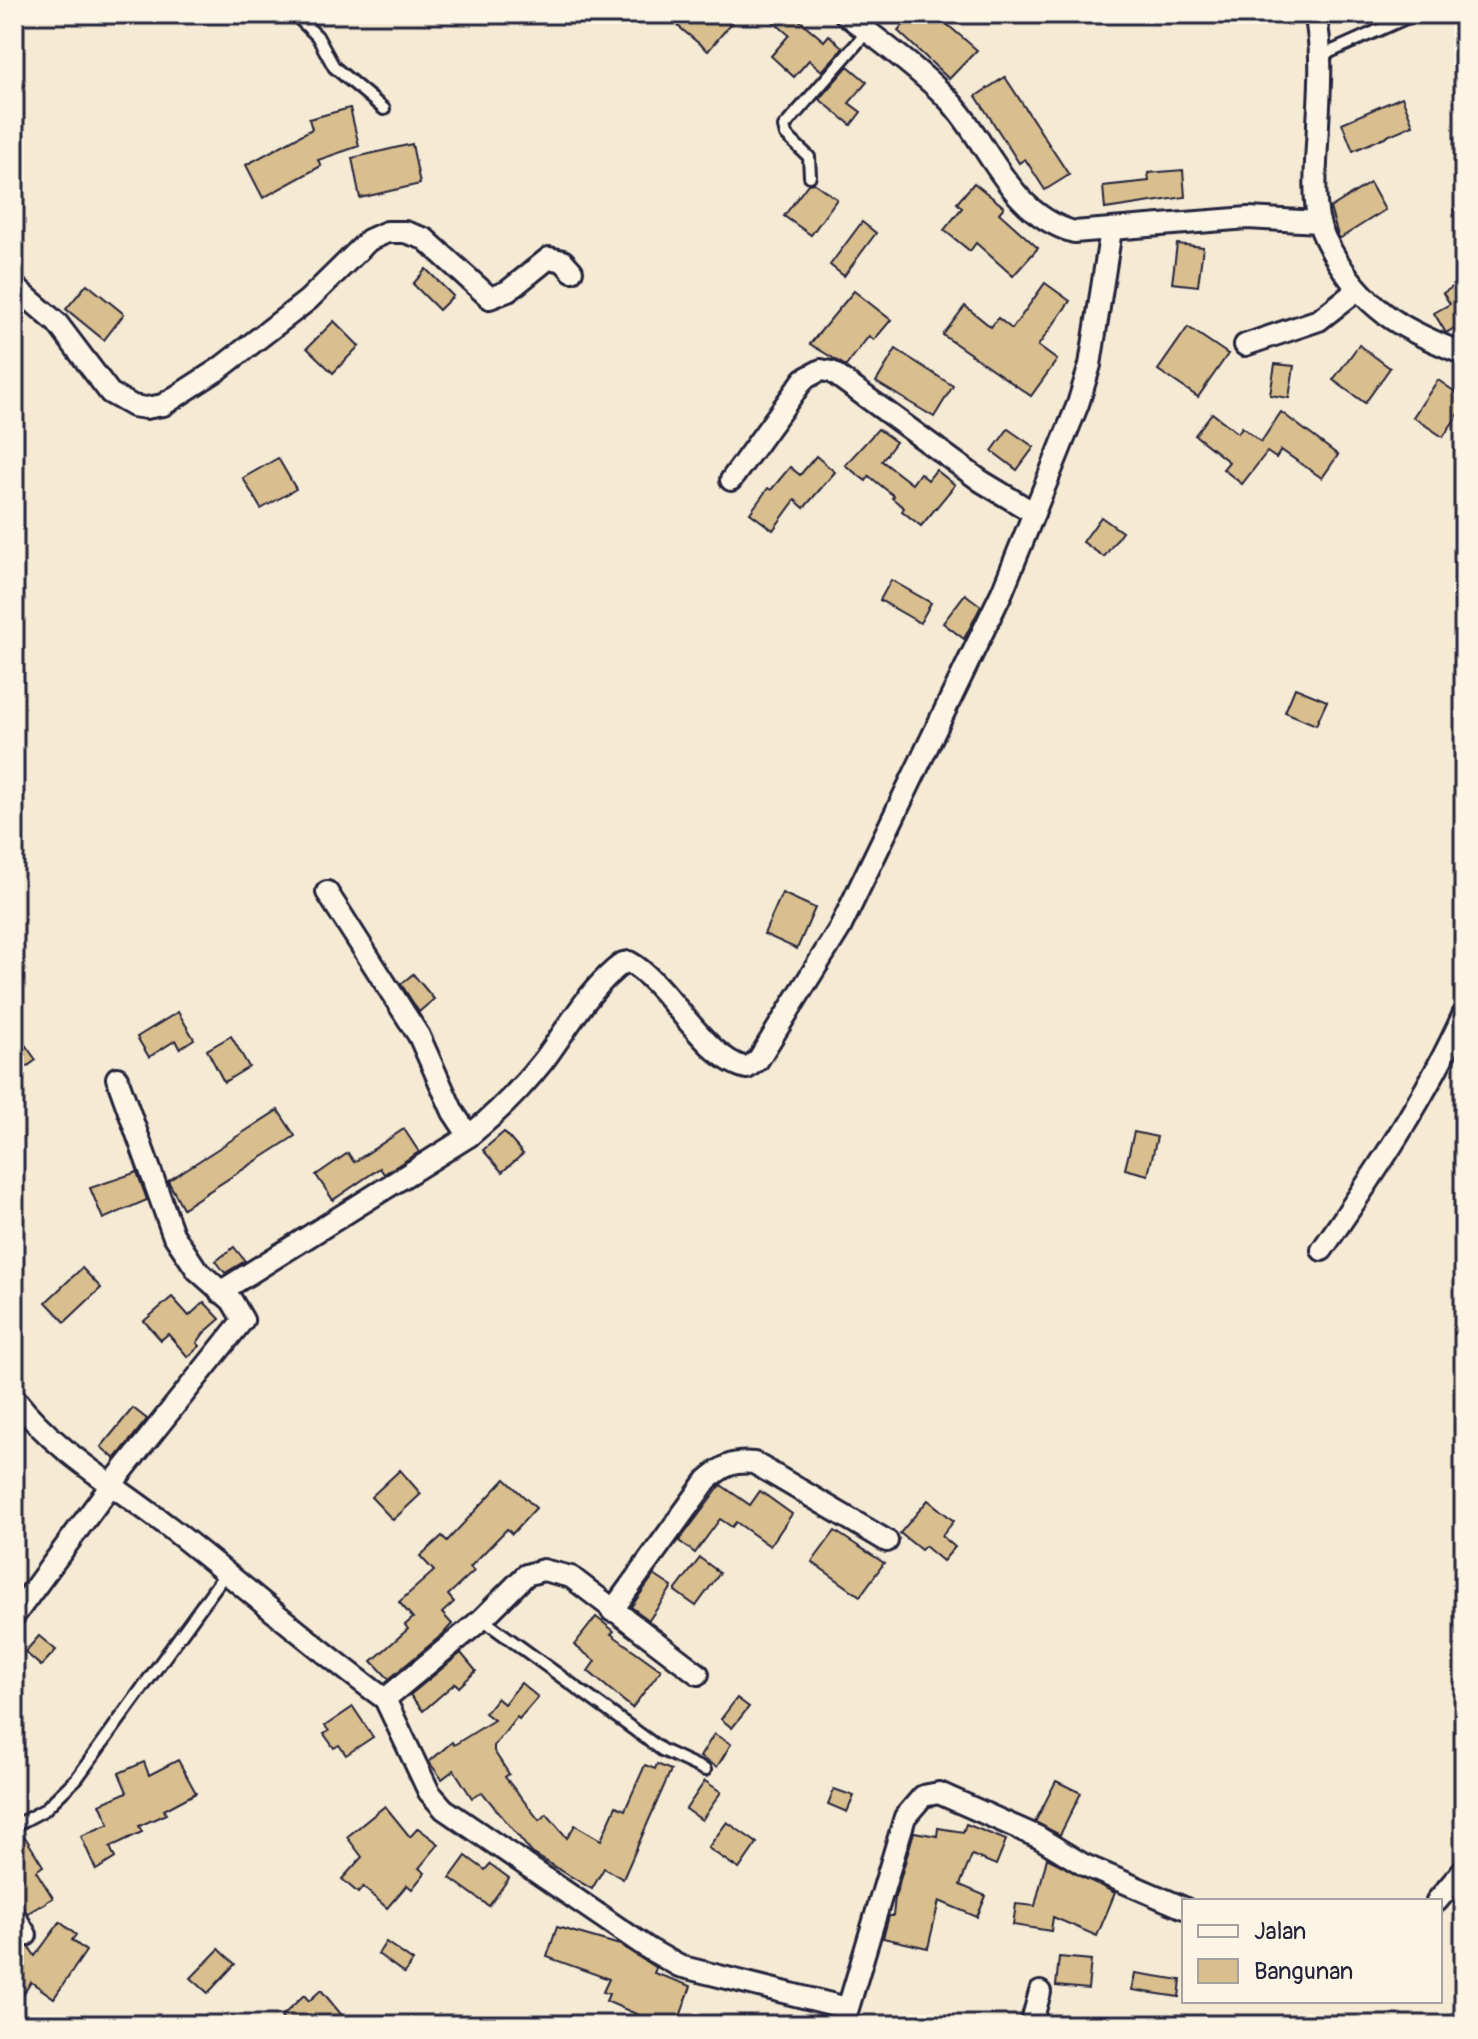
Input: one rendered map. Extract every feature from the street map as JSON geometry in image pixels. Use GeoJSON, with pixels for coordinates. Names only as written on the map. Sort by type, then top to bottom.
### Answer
{"type":"FeatureCollection","features":[{"type":"Feature","properties":{"kind":"street"},"geometry":{"type":"LineString","coordinates":[[845,14],[944,95],[1034,215],[1053,226],[1074,232],[1170,221],[1248,218],[1319,222]]}},
{"type":"Feature","properties":{"kind":"street"},"geometry":{"type":"LineString","coordinates":[[1315,14],[1321,56],[1317,152],[1319,222],[1326,242],[1356,291],[1398,325],[1464,354]]}},
{"type":"Feature","properties":{"kind":"street"},"geometry":{"type":"LineString","coordinates":[[220,1292],[469,1136],[495,1114],[541,1064],[596,991],[623,963],[629,962],[645,973],[731,1062],[747,1068],[753,1066],[840,928],[1002,592],[1078,404],[1090,365],[1111,230]]}},
{"type":"Feature","properties":{"kind":"street"},"geometry":{"type":"LineString","coordinates":[[14,286],[57,323],[110,393],[133,406],[146,408],[163,405],[219,369],[308,300],[369,240],[387,232],[405,232],[425,239],[490,298],[508,291],[549,258],[563,261],[572,271]]}},
{"type":"Feature","properties":{"kind":"street"},"geometry":{"type":"LineString","coordinates":[[1245,345],[1319,320],[1356,291]]}},
{"type":"Feature","properties":{"kind":"street"},"geometry":{"type":"LineString","coordinates":[[731,480],[804,379],[821,370],[832,372],[981,481],[1034,513]]}},
{"type":"Feature","properties":{"kind":"street"},"geometry":{"type":"LineString","coordinates":[[327,892],[419,1036],[453,1112],[469,1136]]}},
{"type":"Feature","properties":{"kind":"street"},"geometry":{"type":"LineString","coordinates":[[1322,1250],[1397,1141],[1432,1081],[1464,1013]]}},
{"type":"Feature","properties":{"kind":"street"},"geometry":{"type":"LineString","coordinates":[[14,1616],[111,1485],[243,1320],[240,1310],[197,1270],[173,1234],[117,1078]]}},
{"type":"Feature","properties":{"kind":"street"},"geometry":{"type":"LineString","coordinates":[[14,1398],[49,1438],[385,1699],[429,1792],[444,1809],[649,1949],[679,1966],[845,2016],[905,1817],[923,1796],[939,1793],[1038,1837],[1084,1865],[1182,1907]]}},
{"type":"Feature","properties":{"kind":"street"},"geometry":{"type":"LineString","coordinates":[[612,1611],[707,1480],[723,1466],[738,1461],[754,1463],[887,1541]]}},
{"type":"Feature","properties":{"kind":"street"},"geometry":{"type":"LineString","coordinates":[[385,1699],[482,1619],[526,1575],[543,1570],[571,1577],[698,1674]]}},
{"type":"Feature","properties":{"kind":"street"},"geometry":{"type":"LineString","coordinates":[[1439,1899],[1464,1869]]}},
{"type":"Feature","properties":{"kind":"street"},"geometry":{"type":"LineString","coordinates":[[14,1915],[26,1935]]}},
{"type":"Feature","properties":{"kind":"street"},"geometry":{"type":"LineString","coordinates":[[1031,2025],[1040,1992]]}},
{"type":"Feature","properties":{"kind":"lane"},"geometry":{"type":"LineString","coordinates":[[294,14],[317,36],[334,67],[384,109]]}},
{"type":"Feature","properties":{"kind":"lane"},"geometry":{"type":"LineString","coordinates":[[1321,56],[1415,14]]}},
{"type":"Feature","properties":{"kind":"lane"},"geometry":{"type":"LineString","coordinates":[[810,176],[809,157],[786,135],[784,127],[867,32]]}},
{"type":"Feature","properties":{"kind":"lane"},"geometry":{"type":"LineString","coordinates":[[14,1826],[44,1810],[77,1778],[225,1574]]}},
{"type":"Feature","properties":{"kind":"lane"},"geometry":{"type":"LineString","coordinates":[[482,1619],[662,1750],[705,1770]]}},
{"type":"Feature","properties":{"kind":"building"},"geometry":{"type":"Polygon","coordinates":[[[688,14],[739,14],[708,51],[678,26],[688,14]]]}},
{"type":"Feature","properties":{"kind":"building"},"geometry":{"type":"Polygon","coordinates":[[[765,14],[792,14],[824,41],[829,35],[843,48],[822,71],[809,60],[794,77],[771,56],[789,35],[765,14]]]}},
{"type":"Feature","properties":{"kind":"building"},"geometry":{"type":"Polygon","coordinates":[[[913,14],[935,14],[977,50],[949,79],[898,31],[913,14]]]}},
{"type":"Feature","properties":{"kind":"building"},"geometry":{"type":"Polygon","coordinates":[[[848,66],[867,82],[849,103],[861,112],[851,125],[819,99],[848,66]]]}},
{"type":"Feature","properties":{"kind":"building"},"geometry":{"type":"Polygon","coordinates":[[[1005,77],[1069,175],[1045,190],[1025,159],[1019,163],[976,96],[1005,77]]]}},
{"type":"Feature","properties":{"kind":"building"},"geometry":{"type":"Polygon","coordinates":[[[1402,97],[1413,125],[1353,151],[1342,123],[1402,97]]]}},
{"type":"Feature","properties":{"kind":"building"},"geometry":{"type":"Polygon","coordinates":[[[350,108],[359,146],[318,160],[321,166],[263,198],[246,165],[312,129],[309,119],[350,108]]]}},
{"type":"Feature","properties":{"kind":"building"},"geometry":{"type":"Polygon","coordinates":[[[412,144],[420,184],[360,198],[352,158],[412,144]]]}},
{"type":"Feature","properties":{"kind":"building"},"geometry":{"type":"Polygon","coordinates":[[[1183,170],[1185,197],[1105,209],[1103,186],[1149,181],[1148,173],[1183,170]]]}},
{"type":"Feature","properties":{"kind":"building"},"geometry":{"type":"Polygon","coordinates":[[[814,183],[837,199],[811,235],[784,216],[808,184],[814,183]]]}},
{"type":"Feature","properties":{"kind":"building"},"geometry":{"type":"Polygon","coordinates":[[[974,183],[1004,207],[999,213],[1038,248],[1013,276],[976,243],[970,251],[944,230],[962,208],[957,203],[974,183]]]}},
{"type":"Feature","properties":{"kind":"building"},"geometry":{"type":"Polygon","coordinates":[[[1370,183],[1385,210],[1339,239],[1330,208],[1370,183]]]}},
{"type":"Feature","properties":{"kind":"building"},"geometry":{"type":"Polygon","coordinates":[[[862,222],[876,233],[844,276],[830,265],[862,222]]]}},
{"type":"Feature","properties":{"kind":"building"},"geometry":{"type":"Polygon","coordinates":[[[1177,244],[1203,247],[1198,286],[1172,283],[1177,244]]]}},
{"type":"Feature","properties":{"kind":"building"},"geometry":{"type":"Polygon","coordinates":[[[426,269],[453,296],[439,310],[413,284],[426,269]]]}},
{"type":"Feature","properties":{"kind":"building"},"geometry":{"type":"Polygon","coordinates":[[[1464,280],[1464,326],[1462,323],[1446,333],[1434,313],[1450,304],[1443,293],[1464,280]]]}},
{"type":"Feature","properties":{"kind":"building"},"geometry":{"type":"Polygon","coordinates":[[[1045,283],[1070,301],[1038,346],[1057,360],[1031,396],[943,335],[965,306],[991,327],[998,318],[1012,329],[1045,283]]]}},
{"type":"Feature","properties":{"kind":"building"},"geometry":{"type":"Polygon","coordinates":[[[87,284],[124,314],[104,340],[66,309],[87,284]]]}},
{"type":"Feature","properties":{"kind":"building"},"geometry":{"type":"Polygon","coordinates":[[[854,291],[891,320],[874,340],[869,336],[846,366],[810,344],[854,291]]]}},
{"type":"Feature","properties":{"kind":"building"},"geometry":{"type":"Polygon","coordinates":[[[334,321],[359,346],[333,373],[307,348],[334,321]]]}},
{"type":"Feature","properties":{"kind":"building"},"geometry":{"type":"Polygon","coordinates":[[[1188,327],[1228,354],[1198,397],[1158,370],[1188,327]]]}},
{"type":"Feature","properties":{"kind":"building"},"geometry":{"type":"Polygon","coordinates":[[[1359,345],[1390,368],[1365,403],[1333,380],[1359,345]]]}},
{"type":"Feature","properties":{"kind":"building"},"geometry":{"type":"Polygon","coordinates":[[[896,349],[953,386],[934,417],[876,382],[896,349]]]}},
{"type":"Feature","properties":{"kind":"building"},"geometry":{"type":"Polygon","coordinates":[[[1275,364],[1294,366],[1289,398],[1270,395],[1275,364]]]}},
{"type":"Feature","properties":{"kind":"building"},"geometry":{"type":"Polygon","coordinates":[[[1438,380],[1464,398],[1464,406],[1443,437],[1413,417],[1438,380]]]}},
{"type":"Feature","properties":{"kind":"building"},"geometry":{"type":"Polygon","coordinates":[[[1281,412],[1338,455],[1322,478],[1281,450],[1276,458],[1267,452],[1242,484],[1223,469],[1229,462],[1195,435],[1212,413],[1238,433],[1242,427],[1261,442],[1281,412]]]}},
{"type":"Feature","properties":{"kind":"building"},"geometry":{"type":"Polygon","coordinates":[[[878,429],[896,442],[882,461],[912,484],[920,473],[928,480],[936,470],[955,485],[921,526],[902,511],[904,508],[892,498],[894,496],[869,476],[866,481],[845,465],[878,429]]]}},
{"type":"Feature","properties":{"kind":"building"},"geometry":{"type":"Polygon","coordinates":[[[1008,429],[1034,447],[1017,470],[992,451],[1008,429]]]}},
{"type":"Feature","properties":{"kind":"building"},"geometry":{"type":"Polygon","coordinates":[[[816,456],[835,472],[804,508],[795,500],[773,530],[750,513],[768,488],[771,490],[790,467],[800,475],[816,456]]]}},
{"type":"Feature","properties":{"kind":"building"},"geometry":{"type":"Polygon","coordinates":[[[278,458],[296,489],[261,509],[243,478],[278,458]]]}},
{"type":"Feature","properties":{"kind":"building"},"geometry":{"type":"Polygon","coordinates":[[[1101,517],[1122,532],[1104,557],[1083,542],[1101,517]]]}},
{"type":"Feature","properties":{"kind":"building"},"geometry":{"type":"Polygon","coordinates":[[[891,580],[931,603],[920,623],[880,600],[891,580]]]}},
{"type":"Feature","properties":{"kind":"building"},"geometry":{"type":"Polygon","coordinates":[[[965,594],[981,606],[964,639],[943,623],[965,594]]]}},
{"type":"Feature","properties":{"kind":"building"},"geometry":{"type":"Polygon","coordinates":[[[1295,688],[1327,701],[1316,725],[1285,712],[1295,688]]]}},
{"type":"Feature","properties":{"kind":"building"},"geometry":{"type":"Polygon","coordinates":[[[782,893],[815,908],[797,949],[764,934],[782,893]]]}},
{"type":"Feature","properties":{"kind":"building"},"geometry":{"type":"Polygon","coordinates":[[[413,974],[434,999],[419,1012],[401,984],[413,974]]]}},
{"type":"Feature","properties":{"kind":"building"},"geometry":{"type":"Polygon","coordinates":[[[178,1012],[194,1039],[180,1048],[176,1040],[149,1057],[137,1037],[178,1012]]]}},
{"type":"Feature","properties":{"kind":"building"},"geometry":{"type":"Polygon","coordinates":[[[14,1029],[36,1060],[14,1076],[14,1029]]]}},
{"type":"Feature","properties":{"kind":"building"},"geometry":{"type":"Polygon","coordinates":[[[231,1036],[249,1067],[224,1082],[207,1050],[231,1036]]]}},
{"type":"Feature","properties":{"kind":"building"},"geometry":{"type":"Polygon","coordinates":[[[278,1110],[295,1136],[183,1208],[168,1181],[278,1110]]]}},
{"type":"Feature","properties":{"kind":"building"},"geometry":{"type":"Polygon","coordinates":[[[404,1129],[419,1152],[384,1174],[380,1168],[333,1200],[316,1175],[348,1153],[354,1162],[404,1129]]]}},
{"type":"Feature","properties":{"kind":"building"},"geometry":{"type":"Polygon","coordinates":[[[504,1132],[523,1154],[502,1172],[483,1150],[504,1132]]]}},
{"type":"Feature","properties":{"kind":"building"},"geometry":{"type":"Polygon","coordinates":[[[1134,1132],[1157,1137],[1148,1175],[1125,1169],[1134,1132]]]}},
{"type":"Feature","properties":{"kind":"building"},"geometry":{"type":"Polygon","coordinates":[[[137,1172],[147,1200],[103,1219],[90,1188],[137,1172]]]}},
{"type":"Feature","properties":{"kind":"building"},"geometry":{"type":"Polygon","coordinates":[[[234,1247],[245,1261],[225,1273],[216,1261],[234,1247]]]}},
{"type":"Feature","properties":{"kind":"building"},"geometry":{"type":"Polygon","coordinates":[[[82,1268],[101,1288],[65,1322],[46,1302],[82,1268]]]}},
{"type":"Feature","properties":{"kind":"building"},"geometry":{"type":"Polygon","coordinates":[[[172,1297],[189,1316],[204,1302],[220,1319],[204,1333],[197,1343],[200,1346],[188,1357],[168,1334],[161,1340],[144,1321],[172,1297]]]}},
{"type":"Feature","properties":{"kind":"building"},"geometry":{"type":"Polygon","coordinates":[[[133,1408],[147,1419],[115,1459],[101,1447],[133,1408]]]}},
{"type":"Feature","properties":{"kind":"building"},"geometry":{"type":"Polygon","coordinates":[[[400,1470],[421,1494],[393,1520],[371,1497],[400,1470]]]}},
{"type":"Feature","properties":{"kind":"building"},"geometry":{"type":"Polygon","coordinates":[[[505,1479],[536,1508],[512,1534],[507,1529],[470,1567],[474,1571],[448,1595],[454,1602],[442,1613],[452,1624],[389,1679],[372,1661],[408,1629],[405,1625],[413,1618],[399,1602],[434,1571],[420,1556],[442,1536],[447,1541],[505,1479]]]}},
{"type":"Feature","properties":{"kind":"building"},"geometry":{"type":"Polygon","coordinates":[[[721,1485],[750,1505],[760,1491],[792,1514],[770,1546],[736,1522],[732,1527],[720,1519],[695,1553],[679,1541],[721,1485]]]}},
{"type":"Feature","properties":{"kind":"building"},"geometry":{"type":"Polygon","coordinates":[[[928,1500],[954,1521],[942,1536],[955,1547],[943,1561],[925,1546],[921,1550],[900,1533],[928,1500]]]}},
{"type":"Feature","properties":{"kind":"building"},"geometry":{"type":"Polygon","coordinates":[[[835,1531],[884,1563],[860,1596],[812,1562],[835,1531]]]}},
{"type":"Feature","properties":{"kind":"building"},"geometry":{"type":"Polygon","coordinates":[[[700,1558],[720,1573],[696,1606],[675,1591],[700,1558]]]}},
{"type":"Feature","properties":{"kind":"building"},"geometry":{"type":"Polygon","coordinates":[[[654,1575],[672,1587],[649,1620],[631,1607],[654,1575]]]}},
{"type":"Feature","properties":{"kind":"building"},"geometry":{"type":"Polygon","coordinates":[[[596,1617],[614,1631],[611,1634],[661,1670],[632,1708],[588,1671],[595,1661],[574,1645],[596,1617]]]}},
{"type":"Feature","properties":{"kind":"building"},"geometry":{"type":"Polygon","coordinates":[[[39,1636],[56,1650],[41,1666],[25,1652],[39,1636]]]}},
{"type":"Feature","properties":{"kind":"building"},"geometry":{"type":"Polygon","coordinates":[[[461,1653],[476,1671],[459,1687],[455,1683],[423,1711],[410,1695],[461,1653]]]}},
{"type":"Feature","properties":{"kind":"building"},"geometry":{"type":"Polygon","coordinates":[[[521,1683],[538,1697],[519,1719],[517,1717],[494,1746],[494,1751],[509,1774],[505,1777],[539,1820],[547,1814],[567,1838],[575,1825],[601,1840],[616,1806],[625,1810],[645,1765],[655,1769],[657,1764],[671,1770],[623,1879],[604,1868],[592,1889],[532,1853],[482,1792],[472,1798],[454,1770],[442,1779],[429,1762],[452,1742],[454,1745],[494,1720],[485,1713],[497,1698],[504,1704],[521,1683]]]}},
{"type":"Feature","properties":{"kind":"building"},"geometry":{"type":"Polygon","coordinates":[[[737,1698],[749,1707],[732,1728],[721,1719],[737,1698]]]}},
{"type":"Feature","properties":{"kind":"building"},"geometry":{"type":"Polygon","coordinates":[[[353,1707],[373,1737],[346,1755],[339,1745],[334,1748],[324,1734],[329,1731],[325,1726],[353,1707]]]}},
{"type":"Feature","properties":{"kind":"building"},"geometry":{"type":"Polygon","coordinates":[[[714,1734],[731,1744],[717,1767],[700,1757],[714,1734]]]}},
{"type":"Feature","properties":{"kind":"building"},"geometry":{"type":"Polygon","coordinates":[[[178,1760],[196,1793],[164,1810],[166,1814],[139,1826],[142,1832],[110,1847],[115,1858],[96,1870],[81,1836],[109,1824],[100,1804],[127,1792],[119,1773],[144,1762],[149,1775],[178,1760]]]}},
{"type":"Feature","properties":{"kind":"building"},"geometry":{"type":"Polygon","coordinates":[[[705,1781],[721,1792],[702,1820],[686,1809],[705,1781]]]}},
{"type":"Feature","properties":{"kind":"building"},"geometry":{"type":"Polygon","coordinates":[[[1056,1781],[1081,1793],[1060,1835],[1035,1822],[1056,1781]]]}},
{"type":"Feature","properties":{"kind":"building"},"geometry":{"type":"Polygon","coordinates":[[[834,1789],[854,1796],[847,1812],[828,1804],[834,1789]]]}},
{"type":"Feature","properties":{"kind":"building"},"geometry":{"type":"Polygon","coordinates":[[[385,1806],[410,1837],[418,1828],[439,1844],[419,1868],[425,1873],[412,1889],[407,1885],[387,1908],[363,1887],[358,1893],[342,1879],[362,1857],[347,1837],[385,1806]]]}},
{"type":"Feature","properties":{"kind":"building"},"geometry":{"type":"Polygon","coordinates":[[[727,1822],[757,1843],[739,1869],[708,1848],[727,1822]]]}},
{"type":"Feature","properties":{"kind":"building"},"geometry":{"type":"Polygon","coordinates":[[[966,1824],[1006,1840],[996,1865],[972,1855],[960,1885],[986,1896],[977,1917],[939,1901],[928,1948],[883,1938],[889,1916],[893,1916],[895,1897],[914,1832],[937,1836],[938,1828],[963,1832],[966,1824]]]}},
{"type":"Feature","properties":{"kind":"building"},"geometry":{"type":"Polygon","coordinates":[[[25,1837],[43,1866],[36,1871],[53,1898],[28,1913],[14,1902],[14,1844],[25,1837]]]}},
{"type":"Feature","properties":{"kind":"building"},"geometry":{"type":"Polygon","coordinates":[[[466,1856],[485,1870],[490,1864],[509,1878],[489,1906],[450,1878],[466,1856]]]}},
{"type":"Feature","properties":{"kind":"building"},"geometry":{"type":"Polygon","coordinates":[[[1047,1858],[1115,1893],[1097,1936],[1053,1917],[1051,1931],[1013,1925],[1016,1904],[1035,1906],[1047,1858]]]}},
{"type":"Feature","properties":{"kind":"building"},"geometry":{"type":"Polygon","coordinates":[[[60,1922],[76,1935],[72,1940],[86,1951],[54,1998],[31,1982],[14,2009],[14,1940],[20,1947],[29,1947],[35,1956],[60,1922]]]}},
{"type":"Feature","properties":{"kind":"building"},"geometry":{"type":"Polygon","coordinates":[[[557,1927],[620,1945],[656,1968],[654,1973],[691,1986],[677,2025],[643,2017],[606,2001],[609,1994],[603,1992],[609,1979],[547,1957],[557,1927]]]}},
{"type":"Feature","properties":{"kind":"building"},"geometry":{"type":"Polygon","coordinates":[[[386,1942],[413,1961],[404,1973],[378,1954],[386,1942]]]}},
{"type":"Feature","properties":{"kind":"building"},"geometry":{"type":"Polygon","coordinates":[[[219,1949],[235,1964],[208,1993],[191,1978],[219,1949]]]}},
{"type":"Feature","properties":{"kind":"building"},"geometry":{"type":"Polygon","coordinates":[[[1059,1957],[1091,1960],[1088,1989],[1056,1986],[1059,1957]]]}},
{"type":"Feature","properties":{"kind":"building"},"geometry":{"type":"Polygon","coordinates":[[[1135,1973],[1181,1980],[1179,1997],[1132,1990],[1135,1973]]]}},
{"type":"Feature","properties":{"kind":"building"},"geometry":{"type":"Polygon","coordinates":[[[321,1990],[350,2025],[288,2025],[281,2017],[304,1995],[309,2001],[321,1990]]]}}]}
